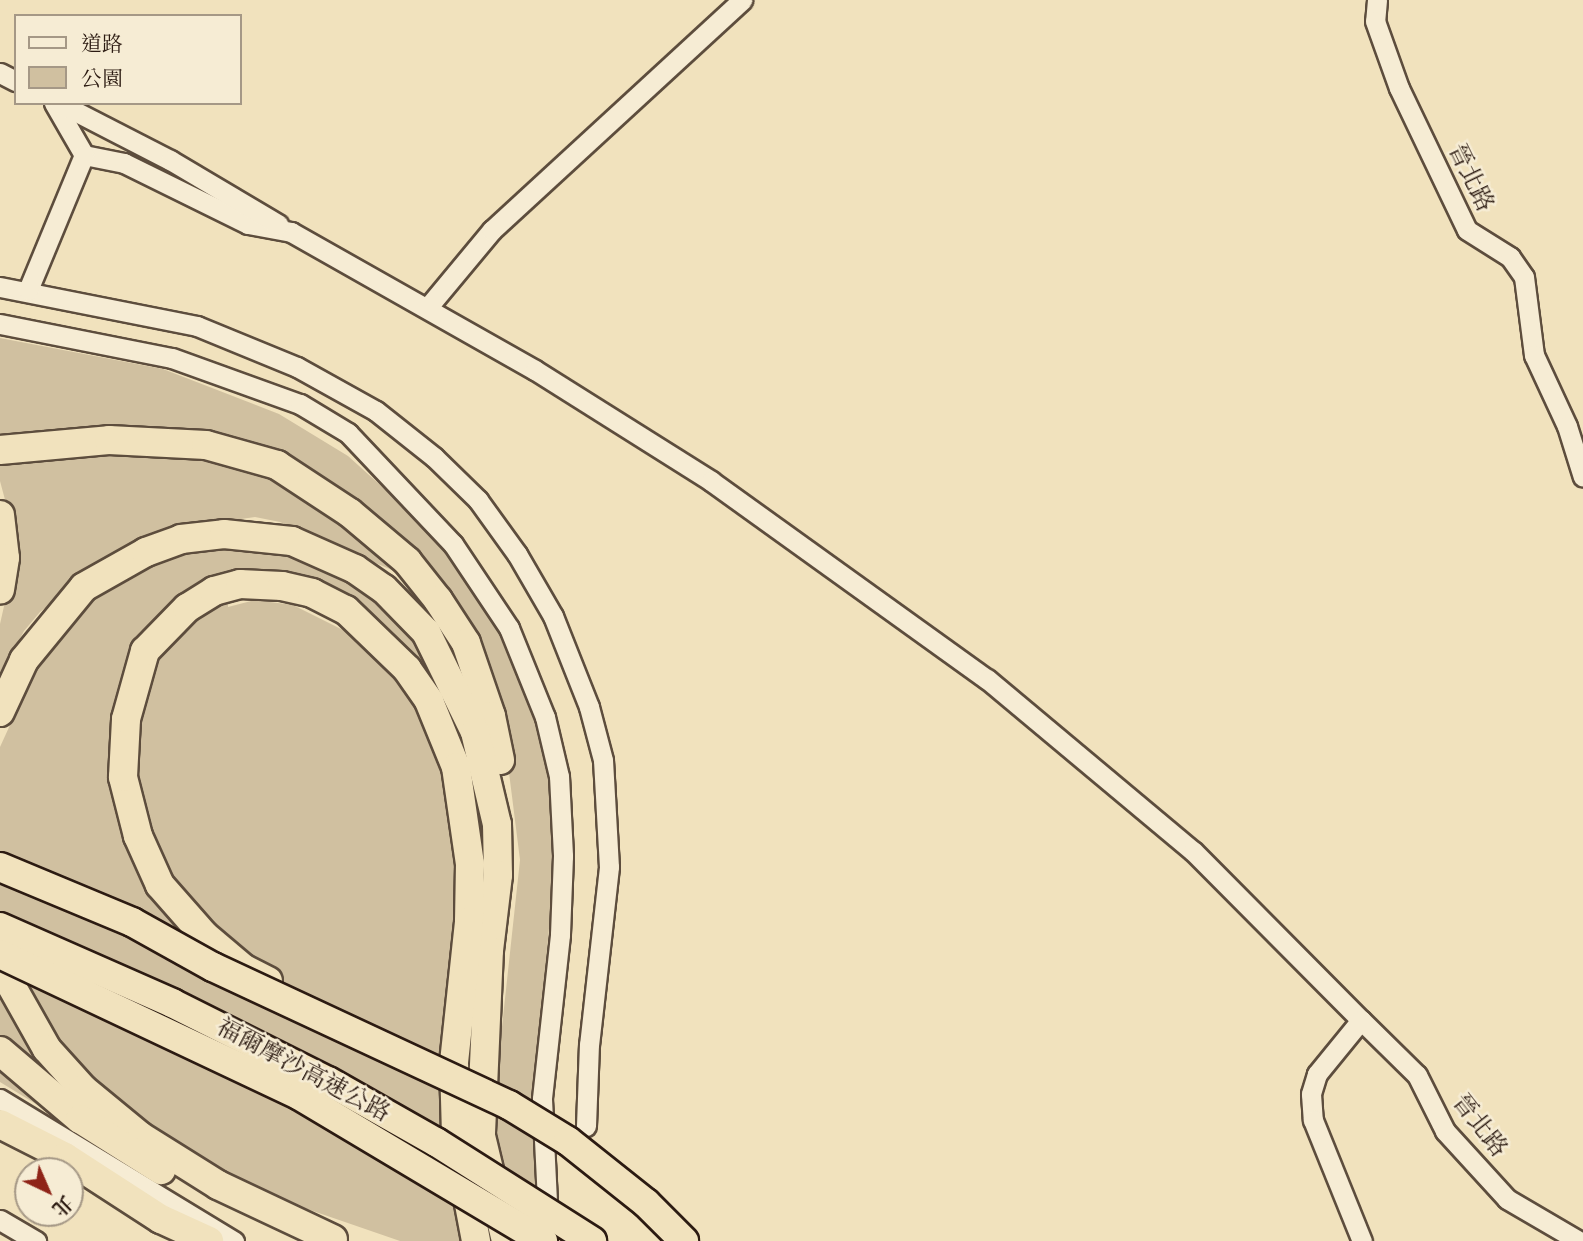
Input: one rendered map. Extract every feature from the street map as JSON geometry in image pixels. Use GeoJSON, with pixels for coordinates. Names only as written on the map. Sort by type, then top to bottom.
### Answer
{"type":"FeatureCollection","features":[{"type":"Feature","properties":{"kind":"highway"},"geometry":{"type":"LineString","coordinates":[[0,450],[108,440],[206,445],[277,465],[350,513],[415,571],[466,643],[491,716],[510,806],[504,923],[484,1035]]}},
{"type":"Feature","properties":{"kind":"highway"},"geometry":{"type":"LineString","coordinates":[[0,515],[5,558],[0,590]]}},
{"type":"Feature","properties":{"kind":"highway"},"geometry":{"type":"LineString","coordinates":[[0,712],[24,660],[84,587],[146,552],[181,539],[259,536],[292,541],[355,569],[384,589],[426,632],[475,732],[497,824],[498,863],[484,1035],[481,1136],[506,1241]]}},
{"type":"Feature","properties":{"kind":"highway"},"geometry":{"type":"LineString","coordinates":[[391,1051],[234,961],[204,935],[160,885],[138,836],[123,776],[126,719],[138,667],[152,644],[187,608],[214,591],[240,584],[282,586],[312,593],[346,610],[407,669],[429,701],[456,767],[470,864],[469,922],[454,1063],[456,1136],[476,1241]]}},
{"type":"Feature","properties":{"kind":"highway"},"geometry":{"type":"LineString","coordinates":[[0,867],[132,922],[213,967],[509,1105],[568,1141],[646,1203],[684,1241]]}},
{"type":"Feature","properties":{"kind":"highway","name":"福爾摩沙高速公路"},"geometry":{"type":"LineString","coordinates":[[0,927],[172,1003],[328,1081],[436,1142],[592,1241]]}},
{"type":"Feature","properties":{"kind":"highway"},"geometry":{"type":"LineString","coordinates":[[0,954],[7,978],[47,1049],[83,1089],[140,1136],[218,1185],[336,1240]]}},
{"type":"Feature","properties":{"kind":"highway","name":"福爾摩沙高速公路"},"geometry":{"type":"LineString","coordinates":[[0,954],[300,1096],[543,1241]]}},
{"type":"Feature","properties":{"kind":"highway"},"geometry":{"type":"LineString","coordinates":[[8,1058],[80,1119],[173,1177],[274,1224],[336,1240]]}},
{"type":"Feature","properties":{"kind":"highway"},"geometry":{"type":"LineString","coordinates":[[0,1124],[65,1157],[161,1219],[209,1241]]}},
{"type":"Feature","properties":{"kind":"street"},"geometry":{"type":"LineString","coordinates":[[428,307],[492,230],[742,0]]}},
{"type":"Feature","properties":{"kind":"street","name":"晉北路"},"geometry":{"type":"LineString","coordinates":[[1377,0],[1375,21],[1399,88],[1467,230],[1510,257],[1524,277],[1534,355],[1567,426],[1583,477]]}},
{"type":"Feature","properties":{"kind":"street"},"geometry":{"type":"LineString","coordinates":[[57,105],[84,155]]}},
{"type":"Feature","properties":{"kind":"street"},"geometry":{"type":"LineString","coordinates":[[60,105],[170,160],[291,232]]}},
{"type":"Feature","properties":{"kind":"street"},"geometry":{"type":"LineString","coordinates":[[84,155],[124,163],[248,223],[291,232]]}},
{"type":"Feature","properties":{"kind":"street"},"geometry":{"type":"LineString","coordinates":[[28,290],[84,155]]}},
{"type":"Feature","properties":{"kind":"street","name":"晉北路"},"geometry":{"type":"LineString","coordinates":[[291,232],[428,307],[711,481],[986,679],[1192,851],[1417,1075],[1446,1130],[1507,1199],[1579,1241]]}},
{"type":"Feature","properties":{"kind":"street"},"geometry":{"type":"LineString","coordinates":[[0,287],[28,290],[197,326],[297,367],[376,411],[434,457],[478,500],[517,554],[553,617],[589,707],[603,760],[609,867],[589,1044],[586,1126]]}},
{"type":"Feature","properties":{"kind":"street"},"geometry":{"type":"LineString","coordinates":[[0,324],[172,358],[300,404],[348,433],[453,544],[509,628],[545,718],[559,776],[563,856],[560,935],[542,1099],[548,1220],[556,1241]]}},
{"type":"Feature","properties":{"kind":"street"},"geometry":{"type":"LineString","coordinates":[[1361,1020],[1317,1074],[1311,1094],[1313,1120],[1362,1241]]}},
{"type":"Feature","properties":{"kind":"street"},"geometry":{"type":"LineString","coordinates":[[0,1099],[234,1241]]}},
{"type":"Feature","properties":{"kind":"street"},"geometry":{"type":"LineString","coordinates":[[0,1220],[36,1241]]}},
{"type":"Feature","properties":{"kind":"green space"},"geometry":{"type":"Polygon","coordinates":[[[0,338],[163,369],[279,414],[348,456],[389,493],[432,535],[485,603],[542,732],[551,783],[553,885],[533,1101],[540,1221],[498,1168],[493,1110],[520,860],[504,733],[392,532],[361,503],[307,469],[322,507],[406,576],[280,522],[255,517],[206,524],[103,560],[40,612],[24,631],[0,676],[0,624],[9,584],[12,526],[0,481],[0,338]]]}},
{"type":"Feature","properties":{"kind":"green space"},"geometry":{"type":"Polygon","coordinates":[[[240,545],[303,553],[358,581],[382,600],[413,628],[435,660],[467,726],[479,770],[485,835],[456,743],[432,688],[399,646],[343,597],[268,571],[229,572],[228,607],[255,600],[293,605],[361,639],[390,669],[411,699],[441,762],[454,805],[460,905],[444,1048],[444,1115],[448,1167],[464,1241],[400,1241],[255,1191],[167,1144],[110,1102],[67,1056],[35,1013],[5,941],[0,924],[0,747],[52,633],[98,587],[125,573],[174,554],[240,545]]]}},
{"type":"Feature","properties":{"kind":"green space"},"geometry":{"type":"Polygon","coordinates":[[[0,992],[92,1117],[0,1038],[0,992]]]}},
{"type":"Feature","properties":{"kind":"green space"},"geometry":{"type":"Polygon","coordinates":[[[0,1067],[62,1120],[0,1082],[0,1067]]]}}]}
